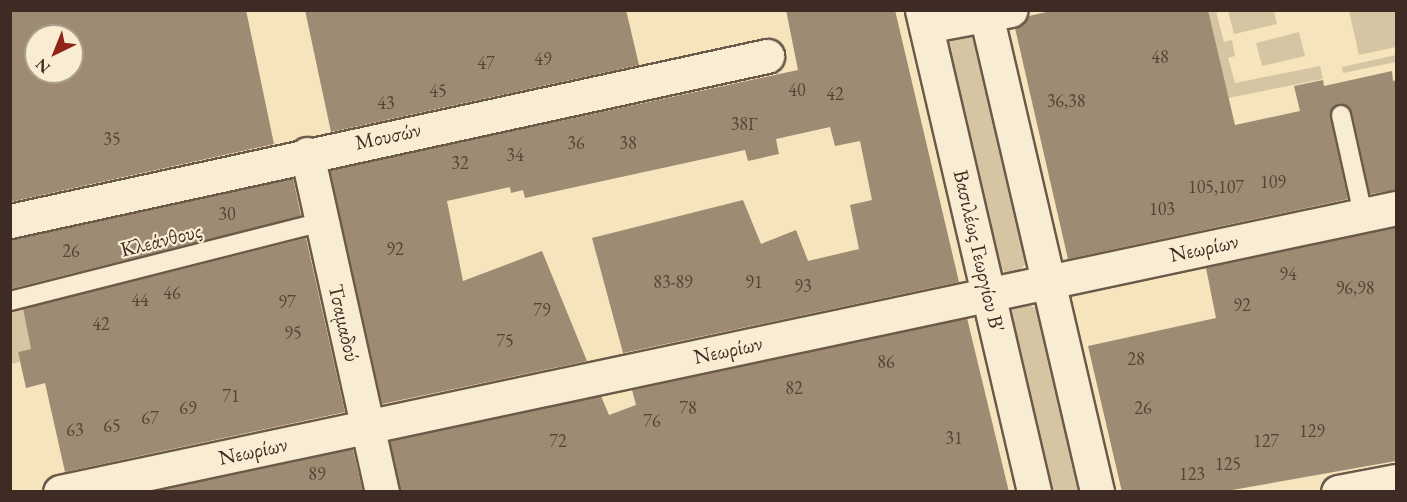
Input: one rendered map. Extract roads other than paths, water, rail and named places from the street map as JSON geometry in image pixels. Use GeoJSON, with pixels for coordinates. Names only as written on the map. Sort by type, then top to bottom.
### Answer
{"type":"FeatureCollection","features":[{"type":"Feature","properties":{"kind":"street"},"geometry":{"type":"LineString","coordinates":[[924,18],[994,12],[1048,281],[1097,492]]}},
{"type":"Feature","properties":{"kind":"street","name":"Βασιλέως Γεωργίου Β'"},"geometry":{"type":"LineString","coordinates":[[924,18],[1034,492]]}},
{"type":"Feature","properties":{"kind":"street","name":"Μουσών"},"geometry":{"type":"LineString","coordinates":[[10,221],[307,154],[767,56]]}},
{"type":"Feature","properties":{"kind":"street","name":"Τσαμαδού"},"geometry":{"type":"LineString","coordinates":[[307,154],[382,492]]}},
{"type":"Feature","properties":{"kind":"street","name":"Νεωρίων"},"geometry":{"type":"LineString","coordinates":[[60,492],[1396,208]]}},
{"type":"Feature","properties":{"kind":"street"},"geometry":{"type":"LineString","coordinates":[[1338,492],[1396,481]]}},
{"type":"Feature","properties":{"kind":"lane"},"geometry":{"type":"LineString","coordinates":[[1341,115],[1363,214]]}},
{"type":"Feature","properties":{"kind":"lane","name":"Κλεάνθους"},"geometry":{"type":"LineString","coordinates":[[10,301],[322,222]]}}]}
